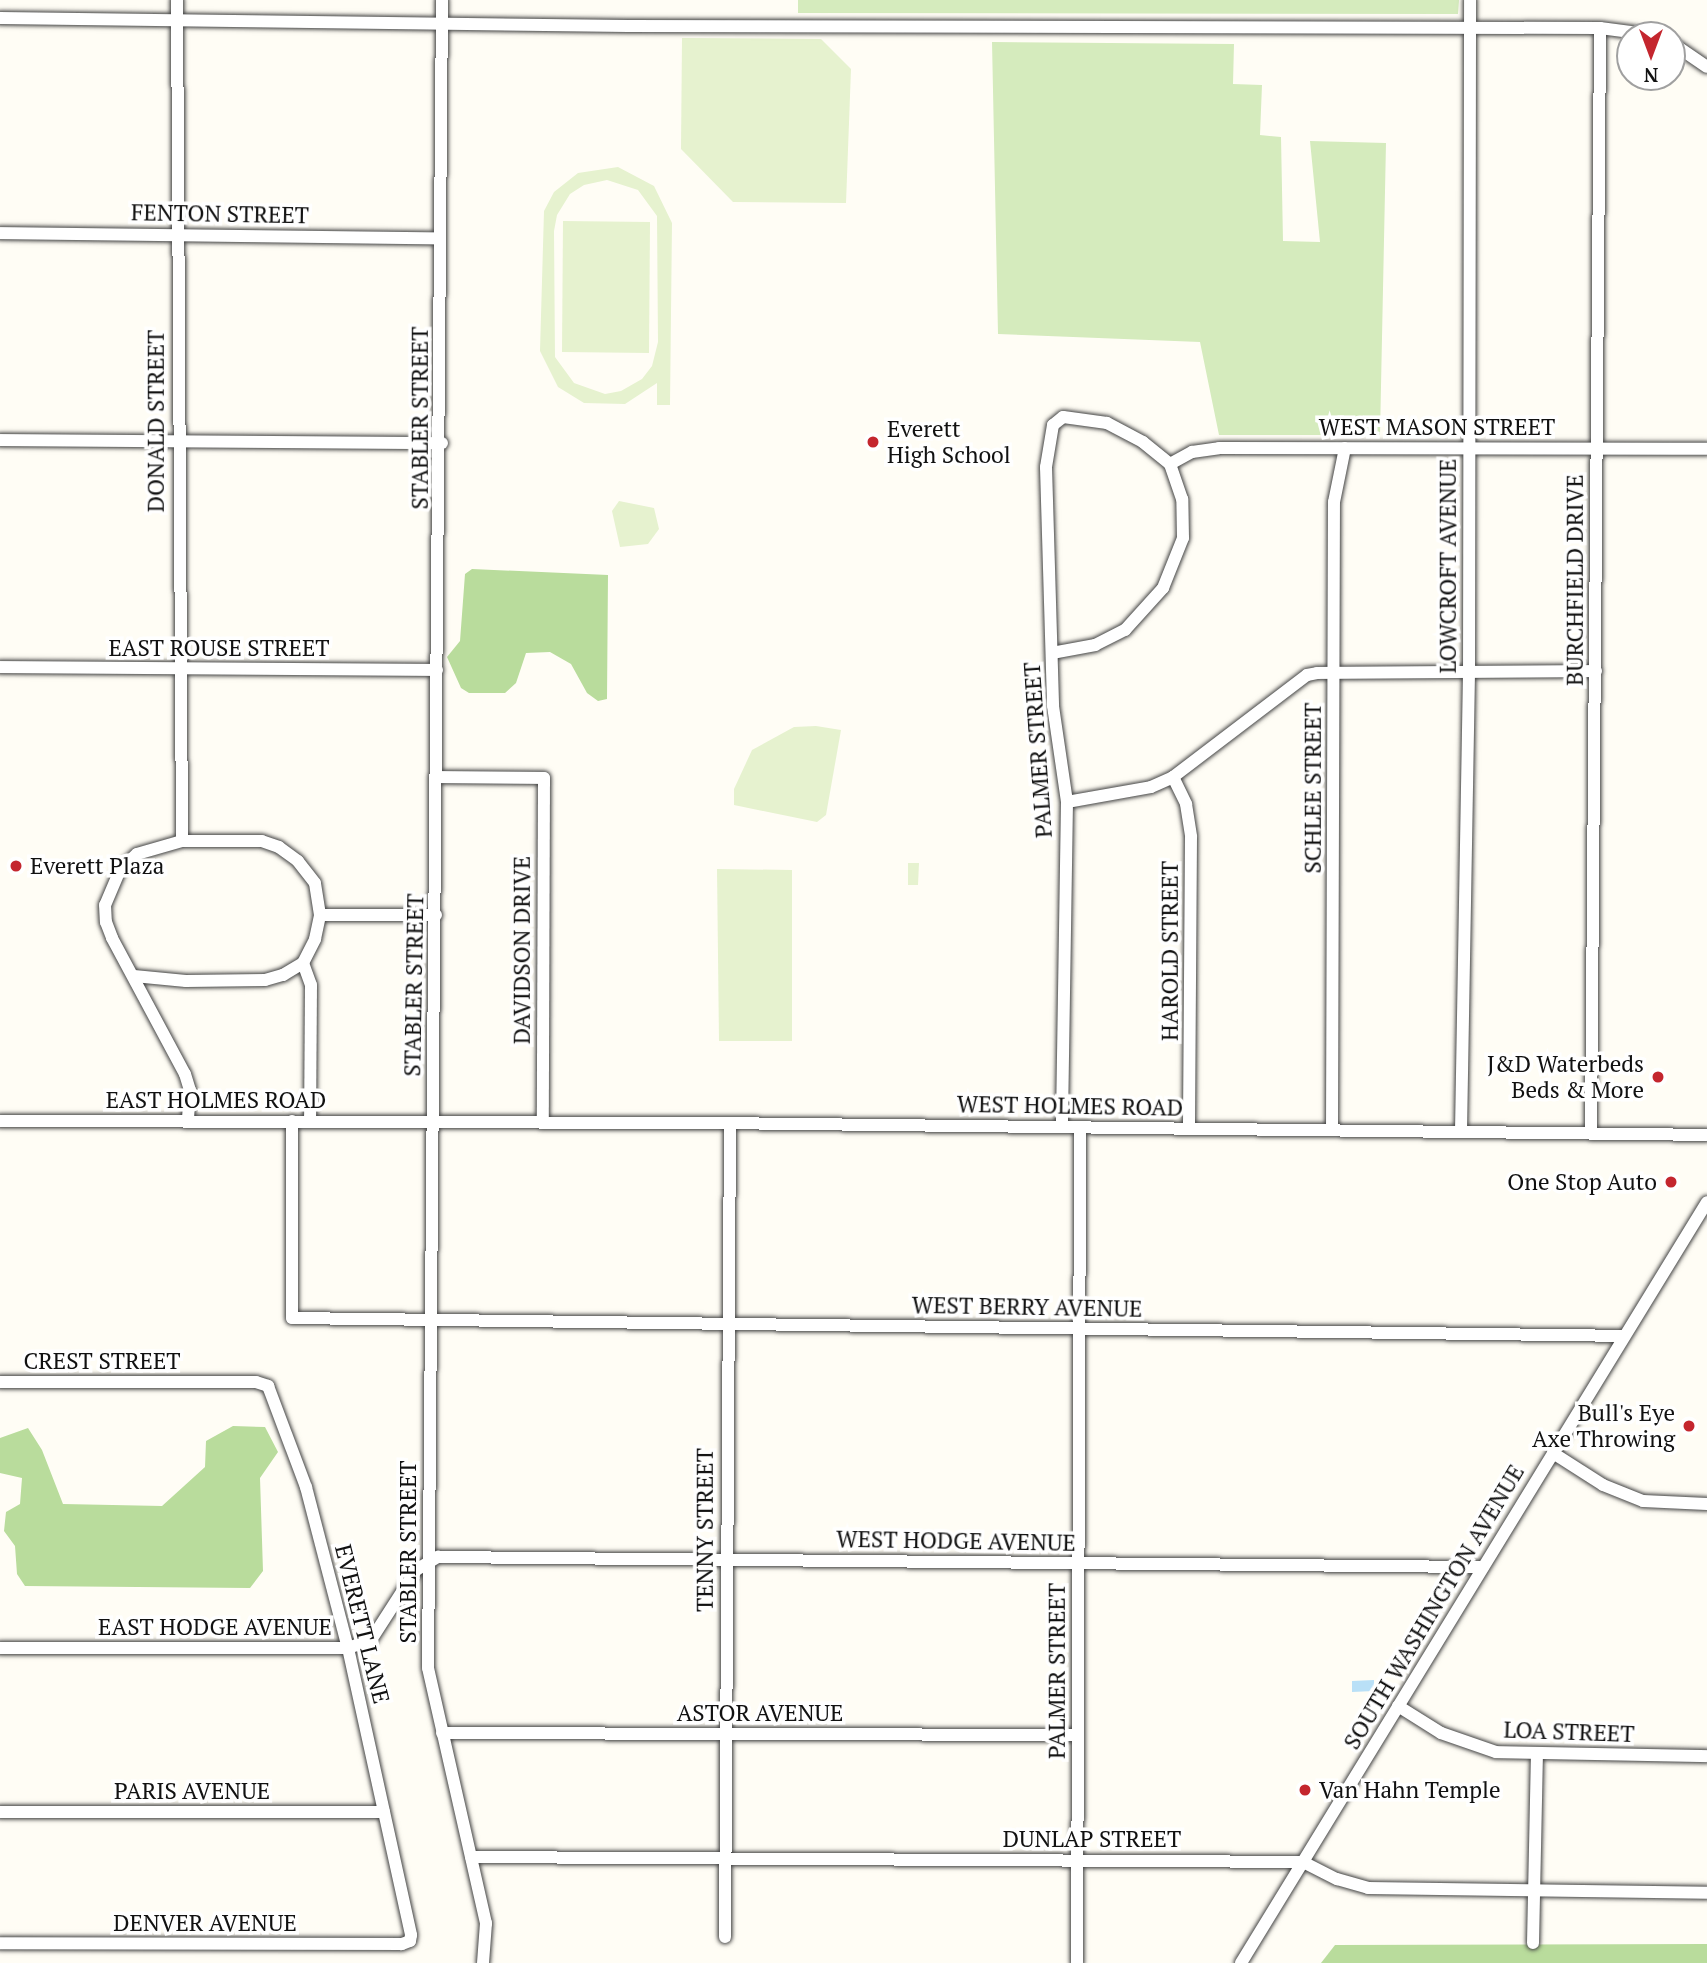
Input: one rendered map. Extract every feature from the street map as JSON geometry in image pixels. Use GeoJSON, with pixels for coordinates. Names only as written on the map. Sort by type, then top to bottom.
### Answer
{"type":"FeatureCollection","features":[{"type":"Feature","properties":{"kind":"street","name":"DONALD STREET"},"geometry":{"type":"LineString","coordinates":[[177,0],[176,443],[181,668],[181,841]]}},
{"type":"Feature","properties":{"kind":"street","name":"STABLER STREET"},"geometry":{"type":"LineString","coordinates":[[442,0],[442,443],[437,670],[428,1668],[487,1929],[483,1963]]}},
{"type":"Feature","properties":{"kind":"street","name":"LOWCROFT AVENUE"},"geometry":{"type":"LineString","coordinates":[[1461,1131],[1469,674],[1470,0]]}},
{"type":"Feature","properties":{"kind":"street"},"geometry":{"type":"LineString","coordinates":[[0,18],[442,24],[1616,30]]}},
{"type":"Feature","properties":{"kind":"street","name":"BURCHFIELD DRIVE"},"geometry":{"type":"LineString","coordinates":[[1591,1132],[1600,28]]}},
{"type":"Feature","properties":{"kind":"street"},"geometry":{"type":"LineString","coordinates":[[1686,53],[1707,67]]}},
{"type":"Feature","properties":{"kind":"street","name":"FENTON STREET"},"geometry":{"type":"LineString","coordinates":[[0,233],[440,238]]}},
{"type":"Feature","properties":{"kind":"street","name":"PALMER STREET"},"geometry":{"type":"LineString","coordinates":[[1062,1127],[1067,802],[1053,706],[1046,467],[1053,425],[1063,417],[1107,423],[1125,431],[1170,464]]}},
{"type":"Feature","properties":{"kind":"street"},"geometry":{"type":"LineString","coordinates":[[0,440],[442,443]]}},
{"type":"Feature","properties":{"kind":"street","name":"WEST MASON STREET"},"geometry":{"type":"LineString","coordinates":[[1170,464],[1192,452],[1219,448],[1707,449]]}},
{"type":"Feature","properties":{"kind":"street","name":"SCHLEE STREET"},"geometry":{"type":"LineString","coordinates":[[1332,1130],[1334,502],[1345,448]]}},
{"type":"Feature","properties":{"kind":"street"},"geometry":{"type":"LineString","coordinates":[[1052,653],[1095,645],[1125,630],[1163,588],[1183,538],[1182,499],[1170,464]]}},
{"type":"Feature","properties":{"kind":"street","name":"EAST ROUSE STREET"},"geometry":{"type":"LineString","coordinates":[[0,667],[437,670]]}},
{"type":"Feature","properties":{"kind":"street"},"geometry":{"type":"LineString","coordinates":[[1067,802],[1151,787],[1173,777],[1307,675],[1596,671]]}},
{"type":"Feature","properties":{"kind":"street","name":"DAVIDSON DRIVE"},"geometry":{"type":"LineString","coordinates":[[438,777],[544,778],[542,1122]]}},
{"type":"Feature","properties":{"kind":"street","name":"HAROLD STREET"},"geometry":{"type":"LineString","coordinates":[[1173,777],[1186,804],[1191,838],[1189,1128]]}},
{"type":"Feature","properties":{"kind":"street"},"geometry":{"type":"LineString","coordinates":[[134,976],[186,981],[265,980],[303,963],[315,939],[320,915],[315,883],[298,861],[279,847],[262,841],[181,841],[137,854],[120,870],[105,905],[111,938],[185,1074],[190,1090],[188,1121]]}},
{"type":"Feature","properties":{"kind":"street"},"geometry":{"type":"LineString","coordinates":[[320,915],[436,915]]}},
{"type":"Feature","properties":{"kind":"street"},"geometry":{"type":"LineString","coordinates":[[303,963],[311,985],[310,1121]]}},
{"type":"Feature","properties":{"kind":"street","name":"EAST HOLMES ROAD"},"geometry":{"type":"LineString","coordinates":[[0,1121],[432,1122]]}},
{"type":"Feature","properties":{"kind":"street","name":"WEST BERRY AVENUE"},"geometry":{"type":"LineString","coordinates":[[292,1121],[292,1318],[1624,1336]]}},
{"type":"Feature","properties":{"kind":"street","name":"WEST HOLMES ROAD"},"geometry":{"type":"LineString","coordinates":[[432,1122],[1707,1135]]}},
{"type":"Feature","properties":{"kind":"street","name":"TENNY STREET"},"geometry":{"type":"LineString","coordinates":[[725,1937],[726,1325],[730,1123]]}},
{"type":"Feature","properties":{"kind":"street","name":"PALMER STREET"},"geometry":{"type":"LineString","coordinates":[[1077,1963],[1080,1128]]}},
{"type":"Feature","properties":{"kind":"street","name":"SOUTH WASHINGTON AVENUE"},"geometry":{"type":"LineString","coordinates":[[1241,1963],[1707,1202]]}},
{"type":"Feature","properties":{"kind":"street","name":"CREST STREET"},"geometry":{"type":"LineString","coordinates":[[0,1382],[204,1382]]}},
{"type":"Feature","properties":{"kind":"street","name":"EVERETT LANE"},"geometry":{"type":"LineString","coordinates":[[204,1382],[261,1382],[273,1395],[306,1487],[348,1648],[410,1941]]}},
{"type":"Feature","properties":{"kind":"street"},"geometry":{"type":"LineString","coordinates":[[1553,1453],[1603,1485],[1643,1501],[1707,1504]]}},
{"type":"Feature","properties":{"kind":"street","name":"WEST HODGE AVENUE"},"geometry":{"type":"LineString","coordinates":[[429,1559],[727,1559],[1483,1567]]}},
{"type":"Feature","properties":{"kind":"street","name":"EAST HODGE AVENUE"},"geometry":{"type":"LineString","coordinates":[[0,1648],[348,1648],[371,1640],[416,1570],[429,1559]]}},
{"type":"Feature","properties":{"kind":"street","name":"LOA STREET"},"geometry":{"type":"LineString","coordinates":[[1398,1706],[1462,1742],[1496,1752],[1537,1755],[1707,1756]]}},
{"type":"Feature","properties":{"kind":"street","name":"ASTOR AVENUE"},"geometry":{"type":"LineString","coordinates":[[442,1733],[1078,1735]]}},
{"type":"Feature","properties":{"kind":"street"},"geometry":{"type":"LineString","coordinates":[[1533,1943],[1537,1755]]}},
{"type":"Feature","properties":{"kind":"street","name":"PARIS AVENUE"},"geometry":{"type":"LineString","coordinates":[[0,1812],[384,1812]]}},
{"type":"Feature","properties":{"kind":"street","name":"DUNLAP STREET"},"geometry":{"type":"LineString","coordinates":[[471,1857],[1303,1862],[1337,1879],[1368,1888],[1707,1893]]}},
{"type":"Feature","properties":{"kind":"street","name":"DENVER AVENUE"},"geometry":{"type":"LineString","coordinates":[[0,1943],[410,1941]]}},
{"type":"Feature","properties":{"kind":"green space"},"geometry":{"type":"Polygon","coordinates":[[[798,0],[1459,0],[1458,14],[798,13],[798,0]]]}},
{"type":"Feature","properties":{"kind":"green space"},"geometry":{"type":"Polygon","coordinates":[[[682,38],[821,39],[851,69],[846,203],[733,202],[681,149],[682,38]]]}},
{"type":"Feature","properties":{"kind":"green space"},"geometry":{"type":"Polygon","coordinates":[[[992,42],[1234,44],[1233,84],[1262,85],[1260,135],[1281,137],[1283,241],[1320,242],[1310,141],[1386,143],[1380,435],[1219,435],[1200,342],[998,334],[992,42]]]}},
{"type":"Feature","properties":{"kind":"green space"},"geometry":{"type":"Polygon","coordinates":[[[618,167],[654,186],[672,223],[670,405],[657,405],[657,383],[625,404],[584,403],[558,387],[540,351],[544,211],[554,192],[578,173],[618,167]],[[607,180],[584,185],[570,194],[557,215],[554,231],[555,357],[574,383],[605,394],[621,391],[642,379],[652,366],[658,342],[657,216],[638,190],[607,180]]]}},
{"type":"Feature","properties":{"kind":"green space"},"geometry":{"type":"Polygon","coordinates":[[[563,221],[650,222],[649,353],[562,352],[563,221]]]}},
{"type":"Feature","properties":{"kind":"green space"},"geometry":{"type":"Polygon","coordinates":[[[619,501],[654,508],[659,529],[648,544],[620,547],[612,511],[619,501]]]}},
{"type":"Feature","properties":{"kind":"green space"},"geometry":{"type":"Polygon","coordinates":[[[472,569],[608,575],[607,699],[598,701],[587,693],[571,664],[550,652],[526,653],[516,683],[505,693],[469,693],[461,688],[447,657],[460,641],[465,574],[472,569]]]}},
{"type":"Feature","properties":{"kind":"green space"},"geometry":{"type":"Polygon","coordinates":[[[816,726],[841,730],[826,815],[817,822],[734,805],[734,789],[752,750],[794,727],[816,726]]]}},
{"type":"Feature","properties":{"kind":"green space"},"geometry":{"type":"Polygon","coordinates":[[[908,863],[919,863],[918,885],[908,885],[908,863]]]}},
{"type":"Feature","properties":{"kind":"green space"},"geometry":{"type":"Polygon","coordinates":[[[717,869],[792,870],[792,1041],[719,1041],[717,869]]]}},
{"type":"Feature","properties":{"kind":"green space"},"geometry":{"type":"Polygon","coordinates":[[[233,1426],[265,1427],[278,1452],[260,1478],[263,1571],[250,1588],[25,1586],[17,1574],[15,1546],[4,1531],[6,1512],[20,1504],[22,1478],[0,1473],[0,1438],[28,1428],[42,1450],[63,1504],[162,1506],[205,1467],[206,1441],[233,1426]]]}},
{"type":"Feature","properties":{"kind":"green space"},"geometry":{"type":"Polygon","coordinates":[[[1707,1944],[1707,1963],[1321,1963],[1335,1945],[1707,1944]]]}},
{"type":"Feature","properties":{"kind":"water"},"geometry":{"type":"Polygon","coordinates":[[[1374,1680],[1374,1691],[1352,1692],[1352,1681],[1374,1680]]]}},
{"type":"Feature","properties":{"kind":"place","name":"Everett High School"},"geometry":{"type":"Point","coordinates":[873,442]}},
{"type":"Feature","properties":{"kind":"place","name":"Everett Plaza"},"geometry":{"type":"Point","coordinates":[16,866]}},
{"type":"Feature","properties":{"kind":"place","name":"J&D Waterbeds Beds & More"},"geometry":{"type":"Point","coordinates":[1658,1077]}},
{"type":"Feature","properties":{"kind":"place","name":"One Stop Auto"},"geometry":{"type":"Point","coordinates":[1671,1182]}},
{"type":"Feature","properties":{"kind":"place","name":"Bull's Eye Axe Throwing"},"geometry":{"type":"Point","coordinates":[1689,1426]}},
{"type":"Feature","properties":{"kind":"place","name":"Van Hahn Temple"},"geometry":{"type":"Point","coordinates":[1305,1790]}}]}
